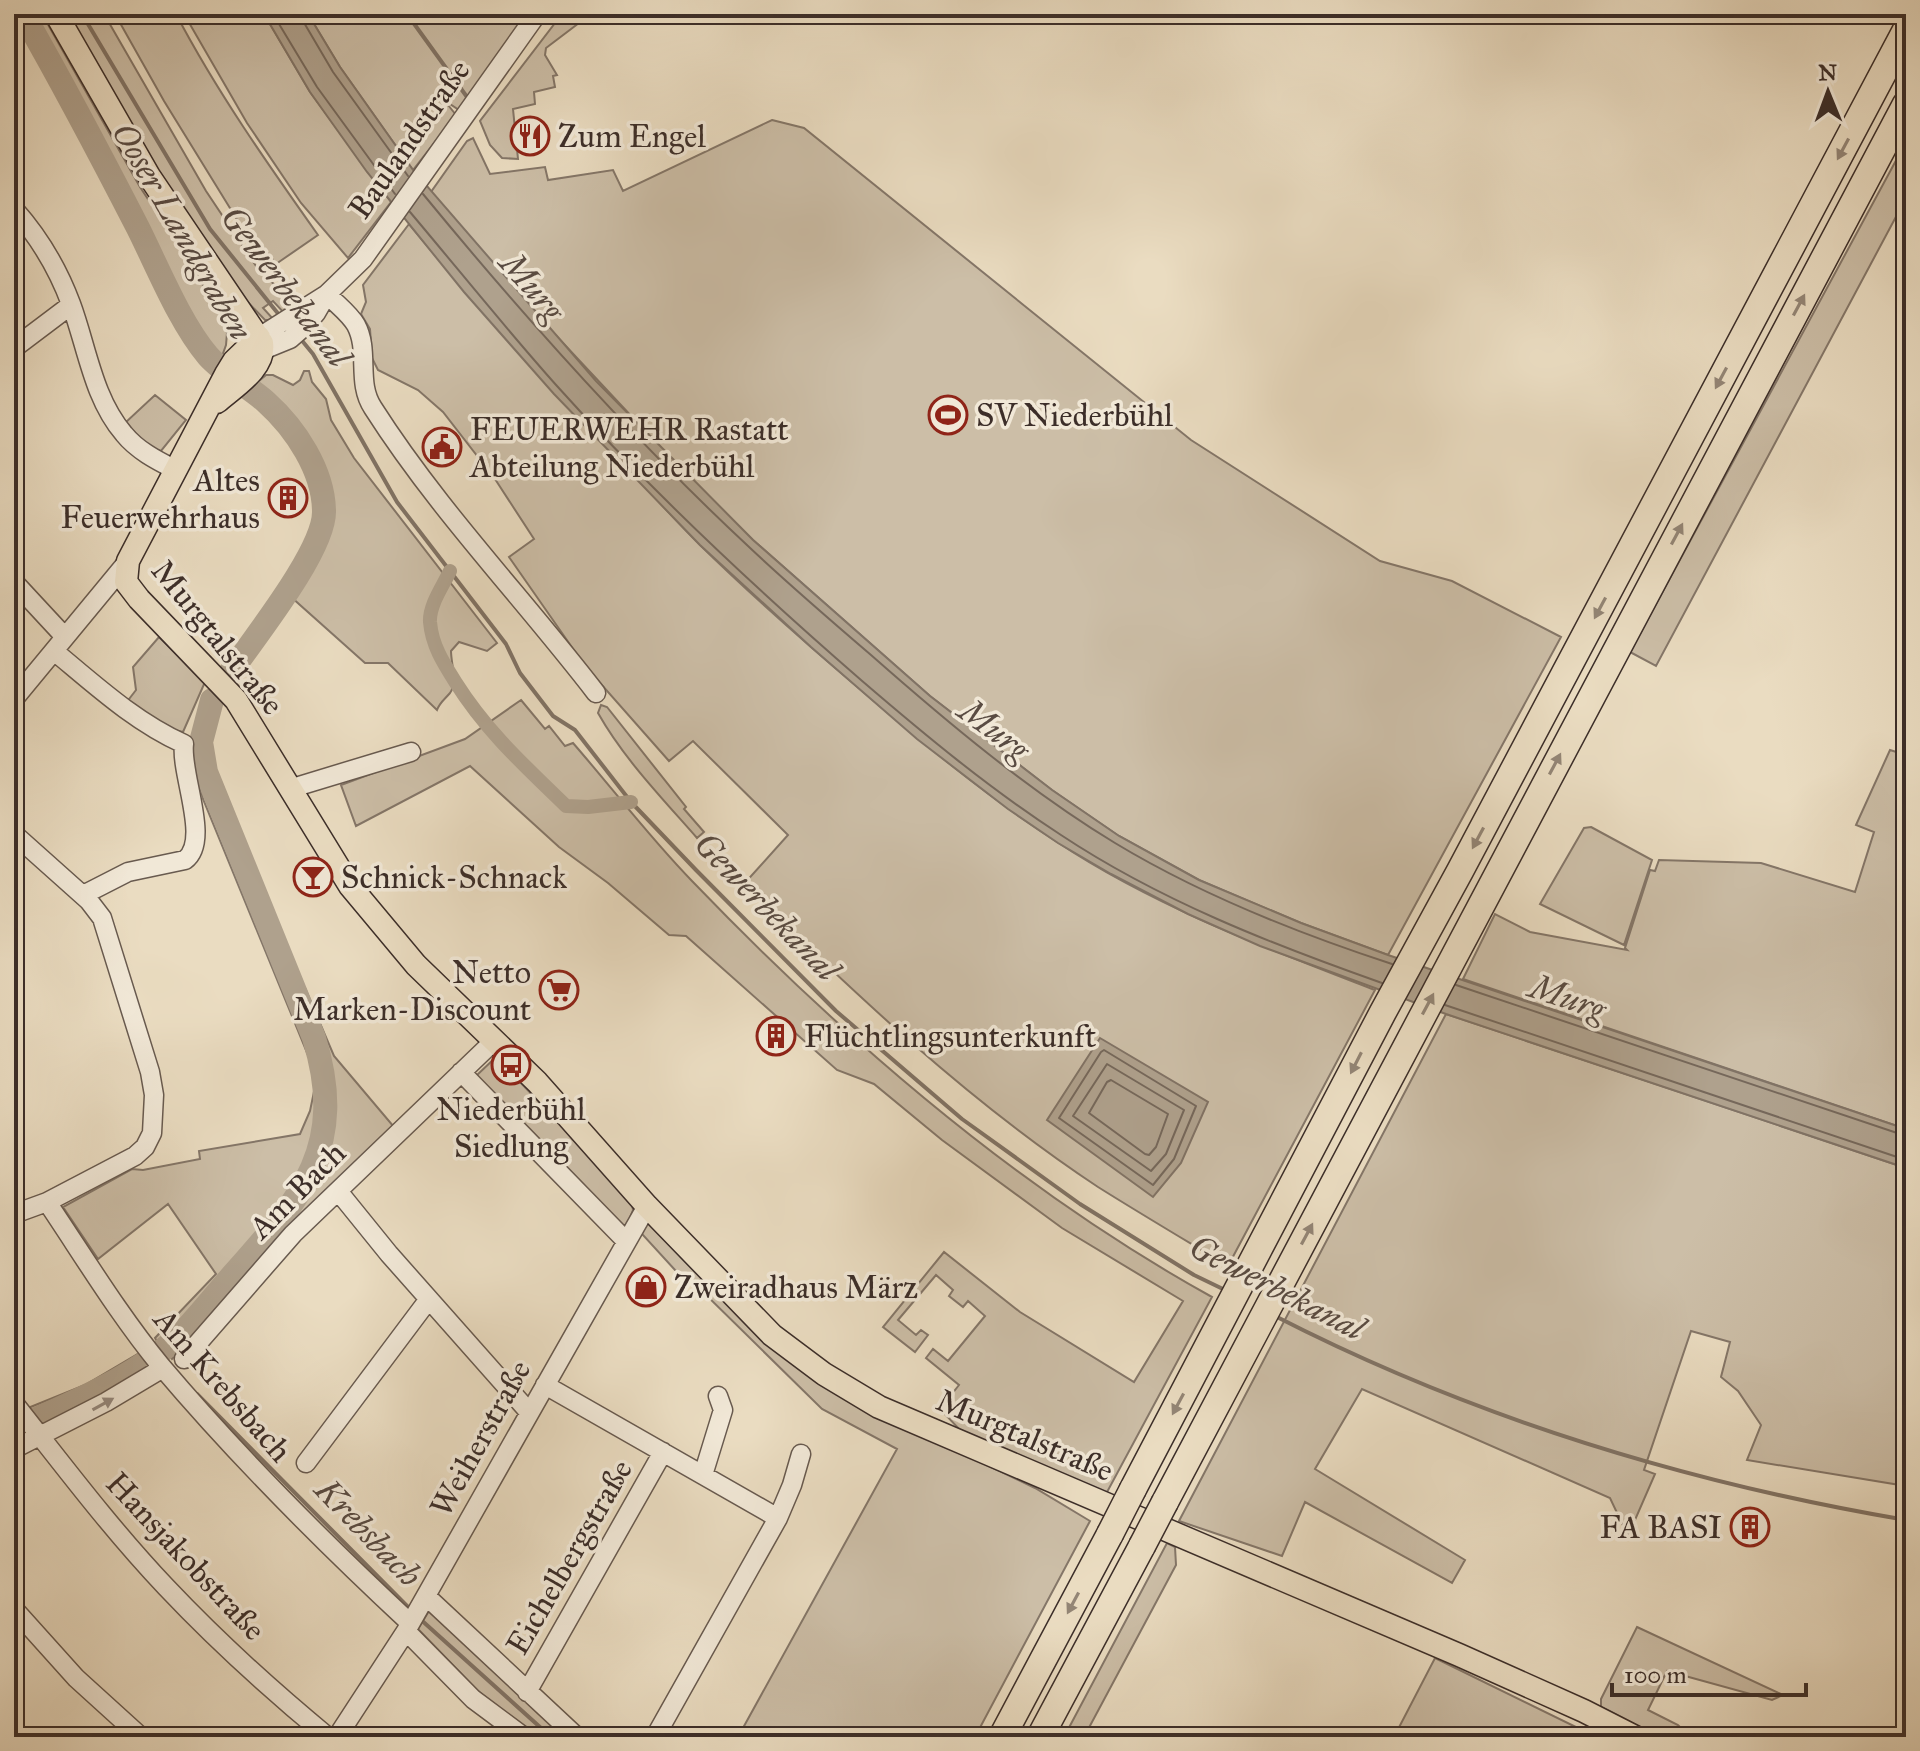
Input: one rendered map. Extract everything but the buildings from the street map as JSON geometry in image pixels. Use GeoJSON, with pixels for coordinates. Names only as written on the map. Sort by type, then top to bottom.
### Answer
{"type":"FeatureCollection","features":[{"type":"Feature","properties":{"kind":"highway"},"geometry":{"type":"LineString","coordinates":[[1002,1737],[1383,1012],[1906,30]]}},
{"type":"Feature","properties":{"kind":"highway"},"geometry":{"type":"LineString","coordinates":[[1040,1737],[1906,104]]}},
{"type":"Feature","properties":{"kind":"main road"},"geometry":{"type":"LineString","coordinates":[[56,14],[149,176],[261,344],[259,362],[236,374],[204,413],[174,469]]}},
{"type":"Feature","properties":{"kind":"main road"},"geometry":{"type":"LineString","coordinates":[[229,294],[236,340],[236,374]]}},
{"type":"Feature","properties":{"kind":"main road","name":"Murgtalstraße"},"geometry":{"type":"LineString","coordinates":[[174,469],[128,561],[125,575],[130,588],[236,700],[326,850],[376,919],[425,974],[537,1082],[647,1206],[772,1335],[824,1374],[879,1407],[1459,1655],[1635,1737]]}},
{"type":"Feature","properties":{"kind":"main road"},"geometry":{"type":"LineString","coordinates":[[1599,1718],[1614,1737]]}},
{"type":"Feature","properties":{"kind":"street","name":"Baulandstraße"},"geometry":{"type":"LineString","coordinates":[[261,344],[300,319],[363,259],[537,14]]}},
{"type":"Feature","properties":{"kind":"street"},"geometry":{"type":"LineString","coordinates":[[14,209],[48,254],[71,305],[106,407],[124,435],[149,456],[174,469]]}},
{"type":"Feature","properties":{"kind":"street"},"geometry":{"type":"LineString","coordinates":[[327,294],[357,327],[361,340],[363,387],[370,405],[439,500],[596,693]]}},
{"type":"Feature","properties":{"kind":"street"},"geometry":{"type":"LineString","coordinates":[[14,348],[71,305]]}},
{"type":"Feature","properties":{"kind":"street"},"geometry":{"type":"LineString","coordinates":[[14,699],[128,561]]}},
{"type":"Feature","properties":{"kind":"street"},"geometry":{"type":"LineString","coordinates":[[14,582],[59,644],[121,707],[161,734],[184,744],[182,758],[197,838],[196,848],[185,860],[128,872],[83,895]]}},
{"type":"Feature","properties":{"kind":"street"},"geometry":{"type":"LineString","coordinates":[[289,789],[411,752]]}},
{"type":"Feature","properties":{"kind":"street"},"geometry":{"type":"LineString","coordinates":[[14,834],[83,895],[102,918],[150,1072],[154,1095],[152,1133],[145,1147],[135,1156],[47,1202],[14,1214]]}},
{"type":"Feature","properties":{"kind":"street"},"geometry":{"type":"LineString","coordinates":[[495,1040],[461,1072],[626,1241]]}},
{"type":"Feature","properties":{"kind":"street","name":"Am Bach"},"geometry":{"type":"LineString","coordinates":[[184,1359],[264,1265],[461,1072]]}},
{"type":"Feature","properties":{"kind":"street"},"geometry":{"type":"LineString","coordinates":[[338,1191],[529,1412]]}},
{"type":"Feature","properties":{"kind":"street","name":"Am Krebsbach"},"geometry":{"type":"LineString","coordinates":[[47,1202],[156,1358],[269,1484],[414,1616],[473,1699],[524,1737]]}},
{"type":"Feature","properties":{"kind":"street","name":"Weiherstraße"},"geometry":{"type":"LineString","coordinates":[[337,1737],[414,1616],[647,1206]]}},
{"type":"Feature","properties":{"kind":"street"},"geometry":{"type":"LineString","coordinates":[[306,1463],[429,1299]]}},
{"type":"Feature","properties":{"kind":"street"},"geometry":{"type":"LineString","coordinates":[[14,1449],[38,1434],[106,1402],[156,1358]]}},
{"type":"Feature","properties":{"kind":"street"},"geometry":{"type":"LineString","coordinates":[[545,1385],[778,1518]]}},
{"type":"Feature","properties":{"kind":"street"},"geometry":{"type":"LineString","coordinates":[[703,1475],[723,1410],[718,1396]]}},
{"type":"Feature","properties":{"kind":"street","name":"Hansjakobstraße"},"geometry":{"type":"LineString","coordinates":[[17,1406],[114,1529],[165,1586],[222,1644],[328,1737]]}},
{"type":"Feature","properties":{"kind":"street","name":"Eichelbergstraße"},"geometry":{"type":"LineString","coordinates":[[527,1692],[663,1452]]}},
{"type":"Feature","properties":{"kind":"street"},"geometry":{"type":"LineString","coordinates":[[655,1737],[778,1518],[801,1454]]}},
{"type":"Feature","properties":{"kind":"street"},"geometry":{"type":"LineString","coordinates":[[14,1609],[78,1680],[141,1737]]}},
{"type":"Feature","properties":{"kind":"street","name":"Eichelbergstraße"},"geometry":{"type":"LineString","coordinates":[[414,1616],[527,1692],[577,1737]]}},
{"type":"Feature","properties":{"kind":"shaded area"},"geometry":{"type":"Polygon","coordinates":[[[14,14],[42,14],[140,187],[194,269],[227,333],[216,373],[183,332],[85,137],[14,20],[14,14]]]}},
{"type":"Feature","properties":{"kind":"shaded area"},"geometry":{"type":"Polygon","coordinates":[[[66,14],[104,14],[206,191],[258,269],[297,306],[285,314],[273,301],[263,308],[274,320],[265,320],[242,296],[166,188],[66,14]]]}},
{"type":"Feature","properties":{"kind":"shaded area"},"geometry":{"type":"Polygon","coordinates":[[[115,14],[176,14],[261,154],[318,235],[276,264],[259,242],[249,239],[164,101],[115,14]]]}},
{"type":"Feature","properties":{"kind":"shaded area"},"geometry":{"type":"Polygon","coordinates":[[[184,14],[264,14],[310,92],[391,202],[348,258],[301,203],[247,123],[184,14]]]}},
{"type":"Feature","properties":{"kind":"shaded area"},"geometry":{"type":"Polygon","coordinates":[[[308,14],[526,14],[462,112],[444,100],[456,115],[413,170],[340,67],[308,14]]]}},
{"type":"Feature","properties":{"kind":"shaded area"},"geometry":{"type":"Polygon","coordinates":[[[562,14],[597,14],[586,23],[579,23],[546,48],[545,55],[557,75],[553,76],[555,87],[534,92],[535,104],[513,109],[518,159],[502,158],[490,145],[480,121],[562,14]]]}},
{"type":"Feature","properties":{"kind":"shaded area"},"geometry":{"type":"Polygon","coordinates":[[[772,120],[804,128],[1191,440],[1380,561],[1452,581],[1561,637],[1388,955],[1199,880],[1119,836],[1052,790],[930,696],[753,540],[663,450],[534,312],[431,192],[467,141],[473,138],[490,174],[545,167],[548,180],[613,170],[623,191],[772,120]]]}},
{"type":"Feature","properties":{"kind":"shaded area"},"geometry":{"type":"Polygon","coordinates":[[[1906,142],[1906,198],[1656,666],[1630,652],[1906,142]]]}},
{"type":"Feature","properties":{"kind":"shaded area"},"geometry":{"type":"Polygon","coordinates":[[[409,224],[502,331],[700,545],[814,650],[953,766],[1057,842],[1133,887],[1212,925],[1375,990],[1228,1266],[1098,1187],[1004,1119],[913,1044],[743,885],[788,835],[693,741],[669,761],[585,666],[509,557],[534,539],[495,479],[443,412],[418,390],[378,370],[372,358],[370,329],[361,314],[366,302],[363,285],[409,224]]]}},
{"type":"Feature","properties":{"kind":"shaded area"},"geometry":{"type":"Polygon","coordinates":[[[304,371],[309,371],[312,382],[326,399],[331,420],[354,458],[497,643],[487,651],[459,642],[451,651],[452,689],[437,710],[388,663],[365,663],[290,596],[324,540],[331,502],[327,483],[308,445],[281,411],[252,387],[266,375],[273,375],[293,385],[300,380],[304,371]]]}},
{"type":"Feature","properties":{"kind":"shaded area"},"geometry":{"type":"Polygon","coordinates":[[[155,395],[186,420],[161,451],[146,444],[126,422],[155,395]]]}},
{"type":"Feature","properties":{"kind":"shaded area"},"geometry":{"type":"Polygon","coordinates":[[[159,637],[205,682],[183,732],[157,726],[126,703],[136,690],[133,667],[159,637]]]}},
{"type":"Feature","properties":{"kind":"shaded area"},"geometry":{"type":"Polygon","coordinates":[[[521,700],[545,729],[549,726],[565,746],[573,743],[646,831],[750,940],[873,1054],[1003,1160],[1071,1210],[1212,1297],[1106,1494],[960,1430],[940,1409],[959,1385],[926,1358],[933,1349],[948,1361],[985,1316],[968,1301],[963,1307],[949,1296],[953,1290],[936,1275],[898,1320],[916,1335],[921,1330],[928,1335],[915,1352],[883,1327],[944,1252],[1020,1312],[1134,1382],[1183,1301],[1062,1228],[942,1140],[874,1084],[837,1070],[686,936],[669,935],[608,883],[559,847],[470,766],[356,826],[341,785],[465,739],[521,700]]]}},
{"type":"Feature","properties":{"kind":"shaded area"},"geometry":{"type":"Polygon","coordinates":[[[601,705],[607,707],[686,807],[684,809],[704,832],[697,838],[620,746],[598,713],[601,705]]]}},
{"type":"Feature","properties":{"kind":"shaded area"},"geometry":{"type":"Polygon","coordinates":[[[193,741],[208,795],[310,1041],[321,1078],[323,1101],[318,1135],[305,1169],[286,1202],[238,1266],[160,1347],[155,1338],[216,1274],[168,1204],[98,1259],[63,1207],[132,1169],[143,1170],[200,1159],[199,1151],[300,1134],[310,1111],[317,1077],[203,799],[191,748],[193,741]]]}},
{"type":"Feature","properties":{"kind":"shaded area"},"geometry":{"type":"Polygon","coordinates":[[[1890,750],[1906,755],[1906,1129],[1463,979],[1495,914],[1530,932],[1627,950],[1625,948],[1650,870],[1655,871],[1659,860],[1761,863],[1855,892],[1874,832],[1856,825],[1890,750]]]}},
{"type":"Feature","properties":{"kind":"shaded area"},"geometry":{"type":"Polygon","coordinates":[[[1591,827],[1652,860],[1624,945],[1540,904],[1584,828],[1591,827]]]}},
{"type":"Feature","properties":{"kind":"shaded area"},"geometry":{"type":"Polygon","coordinates":[[[305,988],[334,1056],[394,1127],[233,1291],[172,1359],[169,1355],[171,1349],[274,1238],[308,1189],[325,1155],[333,1119],[333,1081],[326,1049],[301,990],[305,988]]]}},
{"type":"Feature","properties":{"kind":"shaded area"},"geometry":{"type":"Polygon","coordinates":[[[1446,1014],[1906,1168],[1906,1486],[1747,1460],[1761,1425],[1738,1391],[1721,1377],[1730,1342],[1691,1331],[1644,1470],[1655,1474],[1628,1536],[1610,1498],[1362,1389],[1315,1469],[1465,1560],[1452,1583],[1305,1502],[1282,1556],[1179,1521],[1446,1014]]]}},
{"type":"Feature","properties":{"kind":"shaded area"},"geometry":{"type":"Polygon","coordinates":[[[496,1057],[631,1198],[633,1210],[627,1225],[622,1226],[476,1076],[496,1057]]]}},
{"type":"Feature","properties":{"kind":"shaded area"},"geometry":{"type":"Polygon","coordinates":[[[647,1222],[708,1279],[909,1428],[1035,1488],[1090,1521],[975,1737],[738,1737],[897,1449],[822,1409],[699,1288],[675,1270],[640,1231],[647,1222]]]}},
{"type":"Feature","properties":{"kind":"shaded area"},"geometry":{"type":"Polygon","coordinates":[[[141,1352],[152,1366],[44,1428],[28,1408],[85,1385],[141,1352]]]}},
{"type":"Feature","properties":{"kind":"shaded area"},"geometry":{"type":"Polygon","coordinates":[[[1167,1543],[1175,1547],[1176,1565],[1084,1737],[1064,1737],[1167,1543]]]}},
{"type":"Feature","properties":{"kind":"shaded area"},"geometry":{"type":"Polygon","coordinates":[[[429,1611],[566,1737],[535,1737],[478,1691],[418,1629],[429,1611]]]}},
{"type":"Feature","properties":{"kind":"shaded area"},"geometry":{"type":"Polygon","coordinates":[[[1637,1627],[1783,1695],[1772,1700],[1667,1671],[1648,1710],[1678,1725],[1690,1737],[1659,1737],[1601,1707],[1601,1699],[1637,1627]]]}},
{"type":"Feature","properties":{"kind":"shaded area"},"geometry":{"type":"Polygon","coordinates":[[[1435,1658],[1580,1729],[1576,1737],[1394,1737],[1435,1658]]]}},
{"type":"Feature","properties":{"kind":"water"},"geometry":{"type":"Polygon","coordinates":[[[264,14],[308,14],[340,67],[413,170],[596,381],[753,540],[930,696],[1052,790],[1119,836],[1199,880],[1301,923],[1906,1129],[1906,1168],[1446,1014],[1260,946],[1188,914],[1111,874],[1008,809],[917,739],[811,647],[700,545],[554,394],[464,292],[367,172],[310,92],[264,14]]]}},
{"type":"Feature","properties":{"kind":"water"},"geometry":{"type":"Polygon","coordinates":[[[1100,1038],[1208,1102],[1181,1163],[1153,1197],[1047,1120],[1100,1038]]]}},
{"type":"Feature","properties":{"kind":"waterway","name":"Ooser Landgraben"},"geometry":{"type":"LineString","coordinates":[[23,14],[96,147],[188,328],[214,362],[266,402],[287,424],[306,451],[319,481],[324,512],[313,549],[286,594],[230,673]]}},
{"type":"Feature","properties":{"kind":"waterway","name":"Gewerbekanal"},"geometry":{"type":"LineString","coordinates":[[82,14],[210,229],[280,316]]}},
{"type":"Feature","properties":{"kind":"waterway"},"geometry":{"type":"LineString","coordinates":[[407,14],[467,97]]}},
{"type":"Feature","properties":{"kind":"waterway","name":"Gewerbekanal"},"geometry":{"type":"LineString","coordinates":[[299,337],[313,354],[397,502],[506,644],[520,673],[553,716],[575,730],[631,802],[696,870],[836,1011],[962,1119],[1080,1204],[1194,1275],[1225,1290]]}},
{"type":"Feature","properties":{"kind":"waterway"},"geometry":{"type":"LineString","coordinates":[[450,571],[432,609],[431,631],[443,662],[480,717],[566,806],[631,802]]}},
{"type":"Feature","properties":{"kind":"waterway","name":"Ooser Landgraben"},"geometry":{"type":"LineString","coordinates":[[14,1429],[126,1375],[179,1335],[278,1222],[312,1169],[321,1141],[325,1111],[323,1077],[314,1038],[206,772],[201,742],[212,700]]}},
{"type":"Feature","properties":{"kind":"waterway","name":"Gewerbekanal"},"geometry":{"type":"LineString","coordinates":[[1275,1316],[1426,1385],[1583,1442],[1743,1487],[1906,1520]]}},
{"type":"Feature","properties":{"kind":"waterway","name":"Krebsbach"},"geometry":{"type":"LineString","coordinates":[[197,1394],[410,1609]]}},
{"type":"Feature","properties":{"kind":"waterway","name":"Krebsbach"},"geometry":{"type":"LineString","coordinates":[[419,1618],[551,1737]]}},
{"type":"Feature","properties":{"kind":"place","name":"Zum Engel"},"geometry":{"type":"Point","coordinates":[530,136]}},
{"type":"Feature","properties":{"kind":"place","name":"SV Niederbühl"},"geometry":{"type":"Point","coordinates":[948,415]}},
{"type":"Feature","properties":{"kind":"place","name":"FEUERWEHR Rastatt Abteilung Niederbühl"},"geometry":{"type":"Point","coordinates":[442,447]}},
{"type":"Feature","properties":{"kind":"place","name":"Altes Feuerwehrhaus"},"geometry":{"type":"Point","coordinates":[288,498]}},
{"type":"Feature","properties":{"kind":"place","name":"Schnick-Schnack"},"geometry":{"type":"Point","coordinates":[313,877]}},
{"type":"Feature","properties":{"kind":"place","name":"Netto Marken-Discount"},"geometry":{"type":"Point","coordinates":[559,990]}},
{"type":"Feature","properties":{"kind":"place","name":"Flüchtlingsunterkunft"},"geometry":{"type":"Point","coordinates":[776,1036]}},
{"type":"Feature","properties":{"kind":"place","name":"Niederbühl Siedlung"},"geometry":{"type":"Point","coordinates":[511,1065]}},
{"type":"Feature","properties":{"kind":"place","name":"Zweiradhaus März"},"geometry":{"type":"Point","coordinates":[646,1287]}},
{"type":"Feature","properties":{"kind":"place","name":"FA BASI"},"geometry":{"type":"Point","coordinates":[1750,1527]}},
{"type":"Feature","properties":{"kind":"water label","name":"Murg"},"geometry":{"type":"Point","coordinates":[533,286]}},
{"type":"Feature","properties":{"kind":"water label","name":"Murg"},"geometry":{"type":"Point","coordinates":[995,729]}},
{"type":"Feature","properties":{"kind":"water label","name":"Murg"},"geometry":{"type":"Point","coordinates":[1568,997]}}]}
